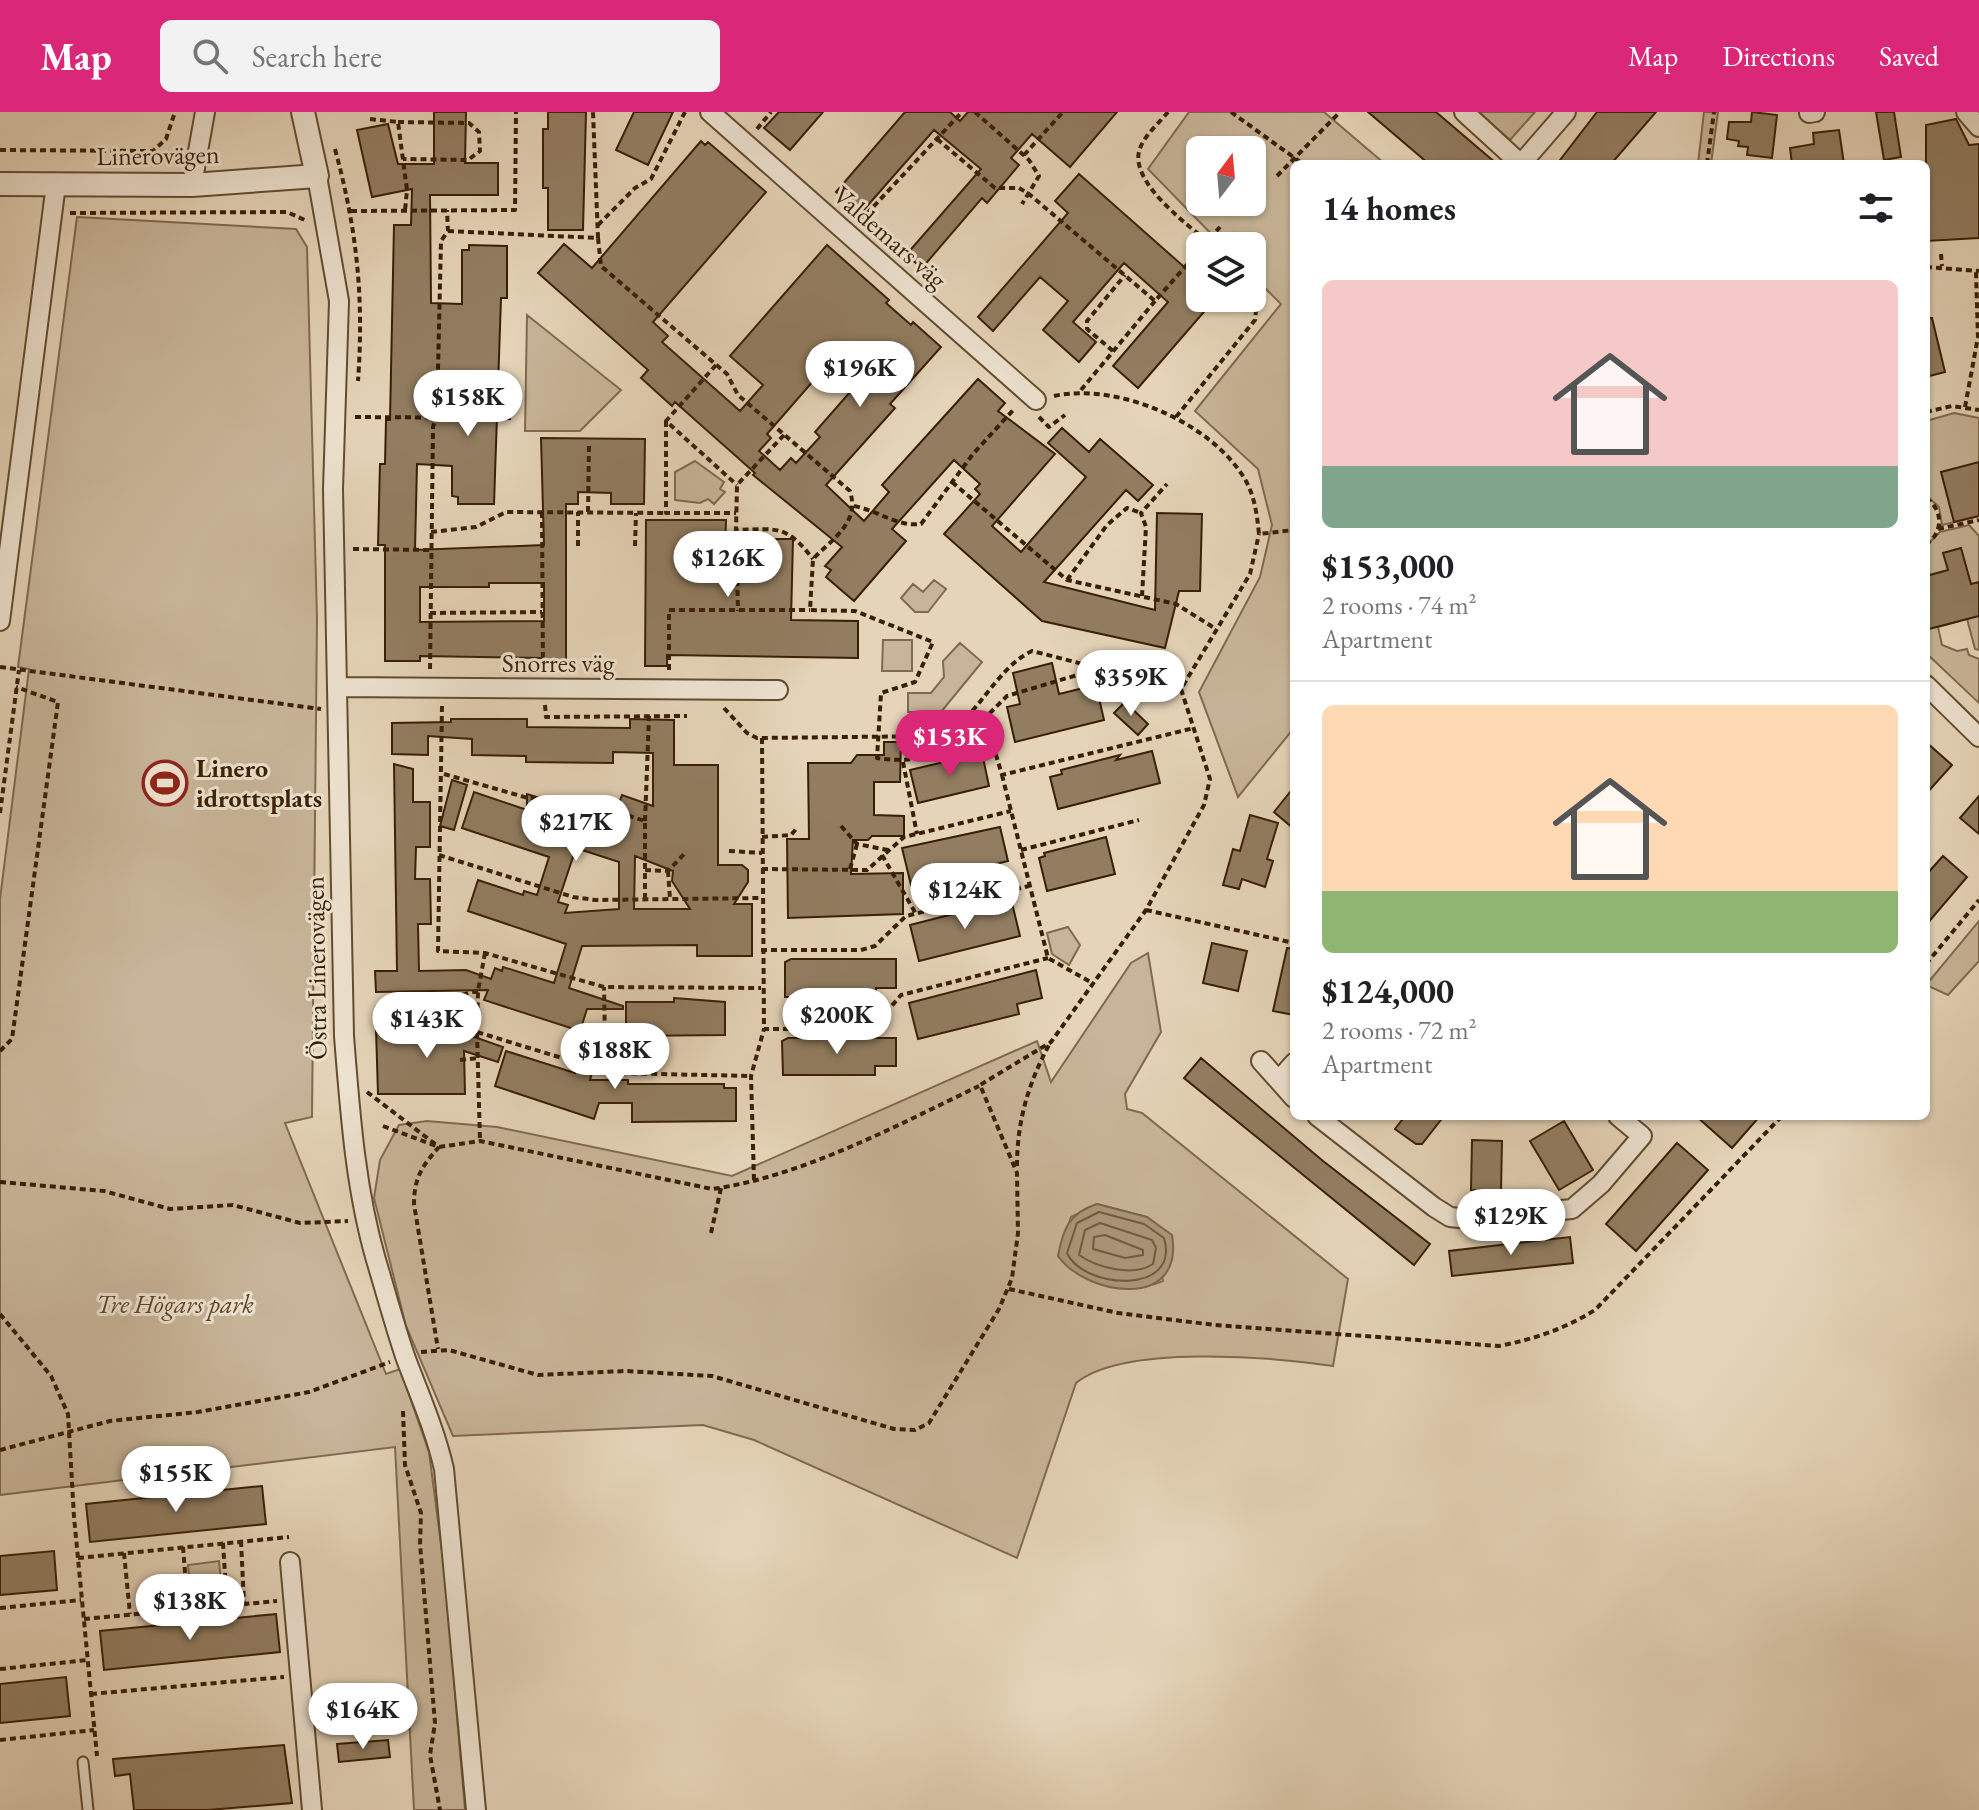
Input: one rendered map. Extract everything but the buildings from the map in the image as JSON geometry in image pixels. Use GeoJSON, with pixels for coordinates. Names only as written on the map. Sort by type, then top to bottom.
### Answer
{"type":"FeatureCollection","features":[{"type":"Feature","properties":{"kind":"street"},"geometry":{"type":"LineString","coordinates":[[192,185],[205,112]]}},
{"type":"Feature","properties":{"kind":"street","name":"Östra Linerovägen"},"geometry":{"type":"LineString","coordinates":[[303,112],[339,301],[333,489],[344,1036],[356,1165],[397,1360],[436,1432],[444,1469],[476,1810]]}},
{"type":"Feature","properties":{"kind":"street","name":"Valdemars väg"},"geometry":{"type":"LineString","coordinates":[[710,112],[1033,397]]}},
{"type":"Feature","properties":{"kind":"street"},"geometry":{"type":"LineString","coordinates":[[1464,112],[1517,160]]}},
{"type":"Feature","properties":{"kind":"street"},"geometry":{"type":"LineString","coordinates":[[1966,112],[1979,127]]}},
{"type":"Feature","properties":{"kind":"street"},"geometry":{"type":"LineString","coordinates":[[1524,160],[1563,113]]}},
{"type":"Feature","properties":{"kind":"street","name":"Linerovägen"},"geometry":{"type":"LineString","coordinates":[[0,184],[192,185],[317,176]]}},
{"type":"Feature","properties":{"kind":"street"},"geometry":{"type":"LineString","coordinates":[[0,621],[56,184]]}},
{"type":"Feature","properties":{"kind":"street","name":"Snorres väg"},"geometry":{"type":"LineString","coordinates":[[337,687],[778,690]]}},
{"type":"Feature","properties":{"kind":"street"},"geometry":{"type":"LineString","coordinates":[[1930,689],[1979,737]]}},
{"type":"Feature","properties":{"kind":"street"},"geometry":{"type":"LineString","coordinates":[[1261,1061],[1290,1093]]}},
{"type":"Feature","properties":{"kind":"street"},"geometry":{"type":"LineString","coordinates":[[1279,1080],[1290,1068]]}},
{"type":"Feature","properties":{"kind":"street"},"geometry":{"type":"LineString","coordinates":[[1322,1120],[1434,1207],[1450,1217],[1468,1219],[1572,1209],[1601,1184],[1642,1136],[1623,1120]]}},
{"type":"Feature","properties":{"kind":"street"},"geometry":{"type":"LineString","coordinates":[[290,1562],[312,1810]]}},
{"type":"Feature","properties":{"kind":"lane"},"geometry":{"type":"LineString","coordinates":[[83,1762],[88,1810]]}},
{"type":"Feature","properties":{"kind":"path"},"geometry":{"type":"LineString","coordinates":[[0,150],[153,151],[166,139],[175,112]]}},
{"type":"Feature","properties":{"kind":"path"},"geometry":{"type":"LineString","coordinates":[[593,112],[601,266],[727,374],[738,395],[850,491],[854,506],[851,521],[813,559]]}},
{"type":"Feature","properties":{"kind":"path"},"geometry":{"type":"LineString","coordinates":[[597,226],[635,188],[651,179],[685,112]]}},
{"type":"Feature","properties":{"kind":"path"},"geometry":{"type":"LineString","coordinates":[[848,234],[962,112]]}},
{"type":"Feature","properties":{"kind":"path"},"geometry":{"type":"LineString","coordinates":[[975,112],[1024,155],[1039,176],[1022,204]]}},
{"type":"Feature","properties":{"kind":"path"},"geometry":{"type":"LineString","coordinates":[[1168,112],[1141,146],[1140,167],[1151,190],[1191,232]]}},
{"type":"Feature","properties":{"kind":"path"},"geometry":{"type":"LineString","coordinates":[[1231,112],[1295,159],[1340,112]]}},
{"type":"Feature","properties":{"kind":"path"},"geometry":{"type":"LineString","coordinates":[[1708,160],[1714,112]]}},
{"type":"Feature","properties":{"kind":"path"},"geometry":{"type":"LineString","coordinates":[[1024,155],[1060,113]]}},
{"type":"Feature","properties":{"kind":"path"},"geometry":{"type":"LineString","coordinates":[[370,119],[469,123],[479,132],[480,151],[468,160],[403,159]]}},
{"type":"Feature","properties":{"kind":"path"},"geometry":{"type":"LineString","coordinates":[[398,122],[407,190],[405,211]]}},
{"type":"Feature","properties":{"kind":"path"},"geometry":{"type":"LineString","coordinates":[[937,139],[995,188],[1019,188],[1029,194],[1155,301]]}},
{"type":"Feature","properties":{"kind":"path"},"geometry":{"type":"LineString","coordinates":[[333,142],[356,232],[361,277],[358,384]]}},
{"type":"Feature","properties":{"kind":"path"},"geometry":{"type":"LineString","coordinates":[[1277,176],[1290,164]]}},
{"type":"Feature","properties":{"kind":"path"},"geometry":{"type":"LineString","coordinates":[[447,210],[448,231],[441,241],[430,613],[444,774],[439,800],[438,951],[485,953],[604,987],[761,988]]}},
{"type":"Feature","properties":{"kind":"path"},"geometry":{"type":"LineString","coordinates":[[1216,232],[1220,227]]}},
{"type":"Feature","properties":{"kind":"path"},"geometry":{"type":"LineString","coordinates":[[448,231],[598,238]]}},
{"type":"Feature","properties":{"kind":"path"},"geometry":{"type":"LineString","coordinates":[[1941,254],[1942,266]]}},
{"type":"Feature","properties":{"kind":"path"},"geometry":{"type":"LineString","coordinates":[[1081,390],[1186,266]]}},
{"type":"Feature","properties":{"kind":"path"},"geometry":{"type":"LineString","coordinates":[[1930,267],[1977,272],[1978,337],[1965,407]]}},
{"type":"Feature","properties":{"kind":"path"},"geometry":{"type":"LineString","coordinates":[[1113,351],[1087,329],[1087,321],[1125,275]]}},
{"type":"Feature","properties":{"kind":"path"},"geometry":{"type":"LineString","coordinates":[[1176,417],[1255,320],[1256,312]]}},
{"type":"Feature","properties":{"kind":"path"},"geometry":{"type":"LineString","coordinates":[[666,513],[666,421],[716,365]]}},
{"type":"Feature","properties":{"kind":"path"},"geometry":{"type":"LineString","coordinates":[[0,1450],[110,1421],[198,1412],[309,1392],[397,1360],[439,1350],[461,1352],[538,1375],[626,1371],[712,1376],[894,1429],[915,1430],[929,1423],[1009,1289],[1018,1233],[1017,1140],[1027,1090],[1051,1042],[1146,910],[1209,794],[1210,779],[1181,689],[1250,574],[1259,534],[1256,505],[1233,461],[1176,417],[1156,407],[1081,390],[1033,397],[952,482],[921,524],[903,526],[878,511],[854,506]]}},
{"type":"Feature","properties":{"kind":"path"},"geometry":{"type":"LineString","coordinates":[[354,425],[356,406]]}},
{"type":"Feature","properties":{"kind":"path"},"geometry":{"type":"LineString","coordinates":[[1930,411],[1965,407],[1979,410]]}},
{"type":"Feature","properties":{"kind":"path"},"geometry":{"type":"LineString","coordinates":[[355,417],[435,420],[511,418]]}},
{"type":"Feature","properties":{"kind":"path"},"geometry":{"type":"LineString","coordinates":[[666,421],[737,485]]}},
{"type":"Feature","properties":{"kind":"path"},"geometry":{"type":"LineString","coordinates":[[738,611],[737,485],[784,435]]}},
{"type":"Feature","properties":{"kind":"path"},"geometry":{"type":"LineString","coordinates":[[588,512],[589,445]]}},
{"type":"Feature","properties":{"kind":"path"},"geometry":{"type":"LineString","coordinates":[[952,482],[1067,580],[1176,604],[1217,629]]}},
{"type":"Feature","properties":{"kind":"path"},"geometry":{"type":"LineString","coordinates":[[1141,513],[1167,484]]}},
{"type":"Feature","properties":{"kind":"path"},"geometry":{"type":"LineString","coordinates":[[1930,502],[1937,509],[1938,529]]}},
{"type":"Feature","properties":{"kind":"path"},"geometry":{"type":"LineString","coordinates":[[1067,580],[1107,525],[1127,508],[1141,513]]}},
{"type":"Feature","properties":{"kind":"path"},"geometry":{"type":"LineString","coordinates":[[431,532],[476,527],[506,512],[736,513]]}},
{"type":"Feature","properties":{"kind":"path"},"geometry":{"type":"LineString","coordinates":[[542,512],[543,688],[546,717],[687,716]]}},
{"type":"Feature","properties":{"kind":"path"},"geometry":{"type":"LineString","coordinates":[[578,512],[578,546]]}},
{"type":"Feature","properties":{"kind":"path"},"geometry":{"type":"LineString","coordinates":[[635,546],[636,513]]}},
{"type":"Feature","properties":{"kind":"path"},"geometry":{"type":"LineString","coordinates":[[1141,513],[1146,527],[1142,596]]}},
{"type":"Feature","properties":{"kind":"path"},"geometry":{"type":"LineString","coordinates":[[1930,539],[1938,529],[1979,520]]}},
{"type":"Feature","properties":{"kind":"path"},"geometry":{"type":"LineString","coordinates":[[736,530],[778,529],[796,537],[813,559],[810,610]]}},
{"type":"Feature","properties":{"kind":"path"},"geometry":{"type":"LineString","coordinates":[[1259,534],[1290,530]]}},
{"type":"Feature","properties":{"kind":"path"},"geometry":{"type":"LineString","coordinates":[[353,534],[353,552],[431,550]]}},
{"type":"Feature","properties":{"kind":"path"},"geometry":{"type":"LineString","coordinates":[[669,689],[669,610],[855,611],[933,642],[915,682],[881,693],[877,758],[903,762],[961,745],[1007,696],[1105,667]]}},
{"type":"Feature","properties":{"kind":"path"},"geometry":{"type":"LineString","coordinates":[[430,613],[542,612]]}},
{"type":"Feature","properties":{"kind":"path"},"geometry":{"type":"LineString","coordinates":[[0,813],[19,670]]}},
{"type":"Feature","properties":{"kind":"path"},"geometry":{"type":"LineString","coordinates":[[0,1051],[12,1039],[58,702],[16,687]]}},
{"type":"Feature","properties":{"kind":"path"},"geometry":{"type":"LineString","coordinates":[[645,899],[649,716]]}},
{"type":"Feature","properties":{"kind":"path"},"geometry":{"type":"LineString","coordinates":[[985,718],[1048,958]]}},
{"type":"Feature","properties":{"kind":"path"},"geometry":{"type":"LineString","coordinates":[[1002,775],[1194,728]]}},
{"type":"Feature","properties":{"kind":"path"},"geometry":{"type":"LineString","coordinates":[[754,1181],[751,1076],[764,1029],[761,988],[762,738]]}},
{"type":"Feature","properties":{"kind":"path"},"geometry":{"type":"LineString","coordinates":[[903,762],[917,834]]}},
{"type":"Feature","properties":{"kind":"path"},"geometry":{"type":"LineString","coordinates":[[444,774],[528,798],[574,798],[645,821]]}},
{"type":"Feature","properties":{"kind":"path"},"geometry":{"type":"LineString","coordinates":[[762,869],[867,870],[904,837],[1011,811]]}},
{"type":"Feature","properties":{"kind":"path"},"geometry":{"type":"LineString","coordinates":[[1021,850],[1139,820]]}},
{"type":"Feature","properties":{"kind":"path"},"geometry":{"type":"LineString","coordinates":[[841,826],[857,844],[888,850]]}},
{"type":"Feature","properties":{"kind":"path"},"geometry":{"type":"LineString","coordinates":[[762,837],[791,835],[798,827]]}},
{"type":"Feature","properties":{"kind":"path"},"geometry":{"type":"LineString","coordinates":[[850,870],[857,844]]}},
{"type":"Feature","properties":{"kind":"path"},"geometry":{"type":"LineString","coordinates":[[729,851],[762,853]]}},
{"type":"Feature","properties":{"kind":"path"},"geometry":{"type":"LineString","coordinates":[[670,899],[668,871],[686,852]]}},
{"type":"Feature","properties":{"kind":"path"},"geometry":{"type":"LineString","coordinates":[[439,855],[573,897],[762,898]]}},
{"type":"Feature","properties":{"kind":"path"},"geometry":{"type":"LineString","coordinates":[[882,855],[916,914]]}},
{"type":"Feature","properties":{"kind":"path"},"geometry":{"type":"LineString","coordinates":[[645,870],[668,871]]}},
{"type":"Feature","properties":{"kind":"path"},"geometry":{"type":"LineString","coordinates":[[761,950],[861,950],[875,946],[906,916],[1029,886]]}},
{"type":"Feature","properties":{"kind":"path"},"geometry":{"type":"LineString","coordinates":[[1930,959],[1979,900]]}},
{"type":"Feature","properties":{"kind":"path"},"geometry":{"type":"LineString","coordinates":[[1146,910],[1290,942]]}},
{"type":"Feature","properties":{"kind":"path"},"geometry":{"type":"LineString","coordinates":[[480,1141],[478,991],[485,953]]}},
{"type":"Feature","properties":{"kind":"path"},"geometry":{"type":"LineString","coordinates":[[764,1029],[872,1029],[901,995],[1048,958],[1094,984]]}},
{"type":"Feature","properties":{"kind":"path"},"geometry":{"type":"LineString","coordinates":[[599,1070],[605,1041],[604,987]]}},
{"type":"Feature","properties":{"kind":"path"},"geometry":{"type":"LineString","coordinates":[[458,1003],[461,995],[478,991]]}},
{"type":"Feature","properties":{"kind":"path"},"geometry":{"type":"LineString","coordinates":[[477,1032],[599,1070],[635,1074],[751,1076]]}},
{"type":"Feature","properties":{"kind":"path"},"geometry":{"type":"LineString","coordinates":[[383,1126],[439,1147],[480,1141],[670,1181],[721,1188],[754,1181],[918,1116],[980,1085],[1051,1042]]}},
{"type":"Feature","properties":{"kind":"path"},"geometry":{"type":"LineString","coordinates":[[460,1060],[478,1058]]}},
{"type":"Feature","properties":{"kind":"path"},"geometry":{"type":"LineString","coordinates":[[365,1082],[366,1091],[439,1147]]}},
{"type":"Feature","properties":{"kind":"path"},"geometry":{"type":"LineString","coordinates":[[980,1085],[1017,1173]]}},
{"type":"Feature","properties":{"kind":"path"},"geometry":{"type":"LineString","coordinates":[[1009,1289],[1118,1313],[1215,1325],[1499,1346],[1533,1339],[1565,1328],[1595,1310],[1778,1120]]}},
{"type":"Feature","properties":{"kind":"path"},"geometry":{"type":"LineString","coordinates":[[439,1147],[420,1168],[414,1195],[418,1238],[439,1350]]}},
{"type":"Feature","properties":{"kind":"path"},"geometry":{"type":"LineString","coordinates":[[0,1182],[104,1191],[170,1209],[233,1205],[300,1223],[334,1223],[367,1218]]}},
{"type":"Feature","properties":{"kind":"path"},"geometry":{"type":"LineString","coordinates":[[711,1233],[721,1188]]}},
{"type":"Feature","properties":{"kind":"path"},"geometry":{"type":"LineString","coordinates":[[0,1314],[51,1376],[68,1414],[97,1760],[83,1762]]}},
{"type":"Feature","properties":{"kind":"path"},"geometry":{"type":"LineString","coordinates":[[392,1375],[397,1360]]}},
{"type":"Feature","properties":{"kind":"path"},"geometry":{"type":"LineString","coordinates":[[400,1400],[404,1413],[405,1465],[421,1513],[420,1555],[435,1723],[430,1755],[440,1810]]}},
{"type":"Feature","properties":{"kind":"path"},"geometry":{"type":"LineString","coordinates":[[78,1558],[289,1537]]}},
{"type":"Feature","properties":{"kind":"path"},"geometry":{"type":"LineString","coordinates":[[241,1541],[245,1604]]}},
{"type":"Feature","properties":{"kind":"path"},"geometry":{"type":"LineString","coordinates":[[223,1543],[227,1605]]}},
{"type":"Feature","properties":{"kind":"path"},"geometry":{"type":"LineString","coordinates":[[183,1547],[188,1609]]}},
{"type":"Feature","properties":{"kind":"path"},"geometry":{"type":"LineString","coordinates":[[124,1553],[130,1614]]}},
{"type":"Feature","properties":{"kind":"path"},"geometry":{"type":"LineString","coordinates":[[84,1619],[293,1599]]}},
{"type":"Feature","properties":{"kind":"path"},"geometry":{"type":"LineString","coordinates":[[0,1608],[82,1600]]}},
{"type":"Feature","properties":{"kind":"path"},"geometry":{"type":"LineString","coordinates":[[0,1669],[88,1660]]}},
{"type":"Feature","properties":{"kind":"path"},"geometry":{"type":"LineString","coordinates":[[91,1694],[300,1675]]}},
{"type":"Feature","properties":{"kind":"path"},"geometry":{"type":"LineString","coordinates":[[0,1740],[94,1730]]}},
{"type":"Feature","properties":{"kind":"green space"},"geometry":{"type":"Polygon","coordinates":[[[1189,112],[1324,112],[1380,160],[1290,160],[1290,733],[1238,797],[1199,692],[1260,577],[1272,525],[1258,469],[1195,411],[1281,304],[1266,289],[1266,232],[1209,232],[1194,216],[1266,216],[1266,136],[1186,136],[1186,208],[1148,169],[1189,112]]]}},
{"type":"Feature","properties":{"kind":"green space"},"geometry":{"type":"Polygon","coordinates":[[[1479,112],[1535,112],[1510,140],[1479,112]]]}},
{"type":"Feature","properties":{"kind":"green space"},"geometry":{"type":"Polygon","coordinates":[[[1704,112],[1718,112],[1712,160],[1698,160],[1704,112]]]}},
{"type":"Feature","properties":{"kind":"green space","name":"Linero idrottsplats"},"geometry":{"type":"Polygon","coordinates":[[[77,217],[296,229],[307,247],[317,618],[312,1117],[285,1123],[386,1374],[400,1369],[429,1452],[445,1575],[465,1810],[414,1810],[395,1447],[0,1495],[0,899],[29,669],[18,667],[77,217]]]}},
{"type":"Feature","properties":{"kind":"green space"},"geometry":{"type":"Polygon","coordinates":[[[527,315],[621,390],[580,431],[525,431],[527,315]]]}},
{"type":"Feature","properties":{"kind":"green space"},"geometry":{"type":"Polygon","coordinates":[[[1954,413],[1979,418],[1979,516],[1942,525],[1939,507],[1930,499],[1930,420],[1954,413]]]}},
{"type":"Feature","properties":{"kind":"green space"},"geometry":{"type":"Polygon","coordinates":[[[695,461],[724,482],[720,489],[725,492],[714,504],[708,499],[700,503],[675,500],[675,472],[695,461]]]}},
{"type":"Feature","properties":{"kind":"green space"},"geometry":{"type":"Polygon","coordinates":[[[1969,525],[1979,536],[1979,650],[1975,649],[1966,615],[1959,617],[1960,621],[1938,627],[1942,645],[1957,651],[1967,649],[1969,655],[1979,659],[1979,703],[1930,657],[1930,542],[1940,532],[1969,525]]]}},
{"type":"Feature","properties":{"kind":"green space"},"geometry":{"type":"Polygon","coordinates":[[[934,580],[946,589],[928,612],[915,612],[901,598],[913,584],[923,592],[934,580]]]}},
{"type":"Feature","properties":{"kind":"green space"},"geometry":{"type":"Polygon","coordinates":[[[883,640],[912,640],[912,671],[882,671],[883,640]]]}},
{"type":"Feature","properties":{"kind":"green space"},"geometry":{"type":"Polygon","coordinates":[[[960,643],[982,662],[941,712],[908,712],[908,693],[931,693],[944,677],[943,661],[960,643]]]}},
{"type":"Feature","properties":{"kind":"green space"},"geometry":{"type":"Polygon","coordinates":[[[1979,921],[1979,961],[1948,995],[1930,987],[1930,980],[1979,921]]]}},
{"type":"Feature","properties":{"kind":"green space"},"geometry":{"type":"Polygon","coordinates":[[[1068,927],[1080,945],[1069,965],[1052,954],[1047,933],[1068,927]]]}},
{"type":"Feature","properties":{"kind":"green space"},"geometry":{"type":"Polygon","coordinates":[[[1148,953],[1161,1032],[1125,1094],[1127,1109],[1142,1113],[1348,1279],[1333,1366],[1238,1357],[1162,1358],[1098,1371],[1076,1383],[1017,1558],[754,1440],[703,1425],[453,1436],[406,1326],[374,1198],[380,1160],[399,1125],[427,1121],[497,1127],[732,1176],[1037,1041],[1051,1082],[1131,963],[1148,953]],[[1097,1204],[1071,1217],[1058,1256],[1081,1274],[1107,1285],[1134,1288],[1163,1281],[1147,1217],[1097,1204]]]}},
{"type":"Feature","properties":{"kind":"green space"},"geometry":{"type":"Polygon","coordinates":[[[219,1561],[222,1594],[191,1597],[188,1565],[219,1561]]]}},
{"type":"Feature","properties":{"kind":"water"},"geometry":{"type":"Polygon","coordinates":[[[1097,1204],[1147,1217],[1172,1235],[1172,1259],[1164,1276],[1149,1286],[1130,1289],[1110,1287],[1071,1270],[1058,1256],[1062,1238],[1074,1217],[1097,1204]]]}},
{"type":"Feature","properties":{"kind":"place","name":"Linero idrottsplats"},"geometry":{"type":"Point","coordinates":[165,783]}},
{"type":"Feature","properties":{"kind":"park label","name":"Tre Högars park"},"geometry":{"type":"Point","coordinates":[175,1304]}}]}
